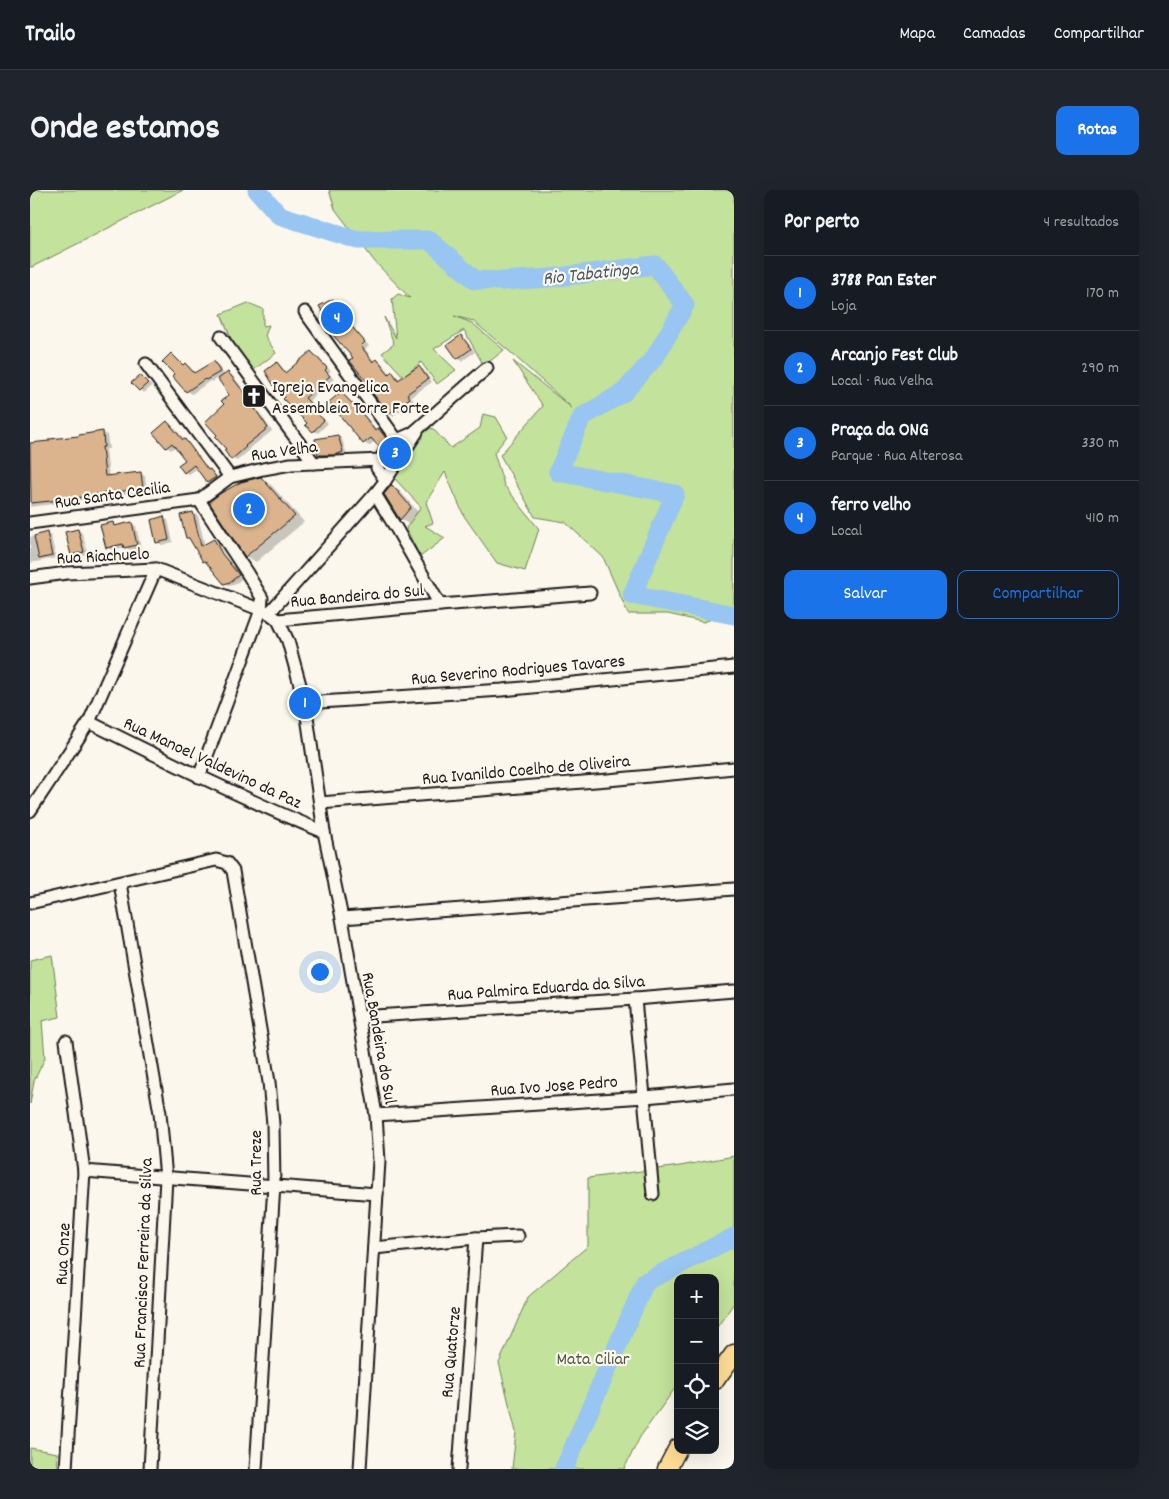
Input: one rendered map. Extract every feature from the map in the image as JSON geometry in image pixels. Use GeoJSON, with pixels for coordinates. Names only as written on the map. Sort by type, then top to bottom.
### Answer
{"type":"FeatureCollection","features":[{"type":"Feature","properties":{"kind":"main road"},"geometry":{"type":"LineString","coordinates":[[719,1375],[734,1354]]}},
{"type":"Feature","properties":{"kind":"main road"},"geometry":{"type":"LineString","coordinates":[[667,1469],[675,1454]]}},
{"type":"Feature","properties":{"kind":"street"},"geometry":{"type":"LineString","coordinates":[[306,312],[397,440]]}},
{"type":"Feature","properties":{"kind":"street"},"geometry":{"type":"LineString","coordinates":[[221,337],[314,463]]}},
{"type":"Feature","properties":{"kind":"street"},"geometry":{"type":"LineString","coordinates":[[146,364],[230,477]]}},
{"type":"Feature","properties":{"kind":"street"},"geometry":{"type":"LineString","coordinates":[[385,481],[377,468],[385,451],[397,440],[413,433],[487,368]]}},
{"type":"Feature","properties":{"kind":"street"},"geometry":{"type":"LineString","coordinates":[[199,777],[269,615],[375,494],[419,428]]}},
{"type":"Feature","properties":{"kind":"street","name":"Rua Velha"},"geometry":{"type":"LineString","coordinates":[[199,500],[230,477],[270,467],[291,464],[381,460]]}},
{"type":"Feature","properties":{"kind":"street","name":"Rua Bandeira do Sul"},"geometry":{"type":"LineString","coordinates":[[375,494],[440,605]]}},
{"type":"Feature","properties":{"kind":"street"},"geometry":{"type":"LineString","coordinates":[[199,500],[262,598],[269,615]]}},
{"type":"Feature","properties":{"kind":"street","name":"Rua Santa Cecilia"},"geometry":{"type":"LineString","coordinates":[[30,524],[199,500]]}},
{"type":"Feature","properties":{"kind":"street"},"geometry":{"type":"LineString","coordinates":[[30,811],[89,722],[156,569]]}},
{"type":"Feature","properties":{"kind":"street","name":"Rua Riachuelo"},"geometry":{"type":"LineString","coordinates":[[30,578],[66,573],[156,569],[269,615]]}},
{"type":"Feature","properties":{"kind":"street","name":"Rua Bandeira do Sul"},"geometry":{"type":"LineString","coordinates":[[269,615],[440,605],[590,593]]}},
{"type":"Feature","properties":{"kind":"street","name":"Rua Bandeira do Sul"},"geometry":{"type":"LineString","coordinates":[[269,615],[288,641],[305,703],[324,832],[342,918],[376,1115],[379,1161],[360,1469]]}},
{"type":"Feature","properties":{"kind":"street","name":"Rua Severino Rodrigues Tavares"},"geometry":{"type":"LineString","coordinates":[[305,703],[502,690],[734,667]]}},
{"type":"Feature","properties":{"kind":"street","name":"Rua Manoel Valdevino da Paz"},"geometry":{"type":"LineString","coordinates":[[89,722],[199,777],[272,811],[324,832]]}},
{"type":"Feature","properties":{"kind":"street","name":"Rua Ivanildo Coelho de Oliveira"},"geometry":{"type":"LineString","coordinates":[[320,803],[734,768]]}},
{"type":"Feature","properties":{"kind":"street","name":"Rua Treze"},"geometry":{"type":"LineString","coordinates":[[120,883],[216,860],[227,863],[233,871],[269,1082],[273,1124],[274,1185],[256,1469]]}},
{"type":"Feature","properties":{"kind":"street"},"geometry":{"type":"LineString","coordinates":[[30,903],[120,883]]}},
{"type":"Feature","properties":{"kind":"street","name":"Rua Francisco Ferreira da Silva"},"geometry":{"type":"LineString","coordinates":[[120,883],[160,1113],[166,1178],[150,1469]]}},
{"type":"Feature","properties":{"kind":"street"},"geometry":{"type":"LineString","coordinates":[[342,918],[734,889]]}},
{"type":"Feature","properties":{"kind":"street","name":"Rua Palmira Eduarda da Silva"},"geometry":{"type":"LineString","coordinates":[[360,1017],[734,990]]}},
{"type":"Feature","properties":{"kind":"street"},"geometry":{"type":"LineString","coordinates":[[635,998],[653,1194]]}},
{"type":"Feature","properties":{"kind":"street","name":"Rua Onze"},"geometry":{"type":"LineString","coordinates":[[66,1041],[84,1171],[66,1469]]}},
{"type":"Feature","properties":{"kind":"street","name":"Rua Ivo Jose Pedro"},"geometry":{"type":"LineString","coordinates":[[376,1115],[645,1097],[734,1089]]}},
{"type":"Feature","properties":{"kind":"street"},"geometry":{"type":"LineString","coordinates":[[84,1171],[377,1194]]}},
{"type":"Feature","properties":{"kind":"street"},"geometry":{"type":"LineString","coordinates":[[374,1248],[518,1236]]}},
{"type":"Feature","properties":{"kind":"street","name":"Rua Quatorze"},"geometry":{"type":"LineString","coordinates":[[459,1469],[476,1238]]}},
{"type":"Feature","properties":{"kind":"green space"},"geometry":{"type":"Polygon","coordinates":[[[30,190],[183,190],[30,267],[30,190]]]}},
{"type":"Feature","properties":{"kind":"green space"},"geometry":{"type":"Polygon","coordinates":[[[329,190],[734,190],[734,612],[703,622],[668,614],[628,614],[603,557],[565,522],[535,517],[500,455],[543,406],[513,361],[572,408],[473,321],[454,316],[472,323],[504,350],[484,366],[464,330],[434,349],[456,370],[437,384],[421,362],[404,377],[382,353],[394,344],[384,317],[396,338],[392,299],[398,294],[410,298],[375,262],[335,209],[329,190]]]}},
{"type":"Feature","properties":{"kind":"green space"},"geometry":{"type":"Polygon","coordinates":[[[248,303],[263,309],[263,326],[269,325],[265,336],[276,353],[251,372],[237,353],[221,314],[248,303]]]}},
{"type":"Feature","properties":{"kind":"green space"},"geometry":{"type":"Polygon","coordinates":[[[483,414],[496,417],[507,436],[494,453],[504,485],[539,529],[525,571],[497,563],[464,516],[445,472],[426,502],[433,523],[425,526],[445,538],[420,557],[406,528],[421,507],[395,479],[400,468],[425,431],[432,428],[451,448],[480,428],[483,414]]]}},
{"type":"Feature","properties":{"kind":"green space"},"geometry":{"type":"Polygon","coordinates":[[[52,955],[60,1017],[42,1021],[45,1058],[34,1081],[30,1104],[30,960],[52,955]]]}},
{"type":"Feature","properties":{"kind":"green space","name":"Mata Ciliar"},"geometry":{"type":"Polygon","coordinates":[[[734,1156],[734,1303],[719,1324],[719,1274],[674,1274],[674,1390],[640,1437],[624,1469],[512,1469],[516,1432],[499,1363],[528,1297],[588,1246],[588,1178],[680,1166],[734,1156]]]}},
{"type":"Feature","properties":{"kind":"green space"},"geometry":{"type":"Polygon","coordinates":[[[30,1448],[57,1453],[58,1469],[30,1469],[30,1448]]]}},
{"type":"Feature","properties":{"kind":"building"},"geometry":{"type":"Polygon","coordinates":[[[333,299],[339,310],[342,308],[349,319],[346,320],[365,342],[361,346],[373,362],[377,359],[389,374],[392,371],[398,380],[419,366],[428,379],[407,394],[410,398],[388,414],[369,388],[371,387],[349,360],[353,358],[333,335],[335,333],[319,306],[333,299]]]}},
{"type":"Feature","properties":{"kind":"building"},"geometry":{"type":"Polygon","coordinates":[[[461,335],[471,349],[457,359],[447,345],[461,335]]]}},
{"type":"Feature","properties":{"kind":"building"},"geometry":{"type":"Polygon","coordinates":[[[311,351],[327,368],[325,370],[330,376],[305,398],[314,407],[312,409],[324,420],[313,432],[305,425],[307,423],[283,399],[285,397],[274,386],[265,371],[277,362],[285,373],[311,351]]]}},
{"type":"Feature","properties":{"kind":"building"},"geometry":{"type":"Polygon","coordinates":[[[171,353],[183,365],[185,363],[194,373],[214,361],[220,372],[205,379],[186,392],[172,376],[174,374],[162,362],[171,353]]]}},
{"type":"Feature","properties":{"kind":"building"},"geometry":{"type":"Polygon","coordinates":[[[228,372],[246,395],[252,391],[258,399],[251,403],[268,428],[231,460],[224,450],[226,449],[215,437],[217,435],[205,422],[224,404],[221,401],[229,395],[218,379],[228,372]]]}},
{"type":"Feature","properties":{"kind":"building"},"geometry":{"type":"Polygon","coordinates":[[[140,375],[148,383],[139,391],[131,383],[140,375]]]}},
{"type":"Feature","properties":{"kind":"building"},"geometry":{"type":"Polygon","coordinates":[[[341,392],[365,417],[375,431],[378,428],[386,438],[378,446],[371,438],[363,444],[329,402],[341,392]]]}},
{"type":"Feature","properties":{"kind":"building"},"geometry":{"type":"Polygon","coordinates":[[[167,421],[183,440],[185,439],[208,470],[210,469],[216,477],[207,483],[194,465],[184,473],[178,465],[185,460],[172,443],[166,448],[153,433],[167,421]]]}},
{"type":"Feature","properties":{"kind":"building"},"geometry":{"type":"Polygon","coordinates":[[[103,431],[104,447],[102,447],[105,476],[141,472],[143,489],[31,503],[30,443],[103,431]]]}},
{"type":"Feature","properties":{"kind":"building"},"geometry":{"type":"Polygon","coordinates":[[[338,435],[343,452],[335,455],[318,455],[315,439],[338,435]]]}},
{"type":"Feature","properties":{"kind":"building"},"geometry":{"type":"Polygon","coordinates":[[[261,477],[295,516],[245,557],[209,502],[241,482],[261,477]]]}},
{"type":"Feature","properties":{"kind":"building"},"geometry":{"type":"Polygon","coordinates":[[[392,485],[411,507],[400,520],[384,494],[392,485]]]}},
{"type":"Feature","properties":{"kind":"building"},"geometry":{"type":"Polygon","coordinates":[[[193,512],[201,546],[214,539],[222,554],[239,575],[230,582],[224,584],[205,561],[203,562],[189,538],[186,538],[180,515],[193,512]]]}},
{"type":"Feature","properties":{"kind":"building"},"geometry":{"type":"Polygon","coordinates":[[[164,516],[169,540],[156,543],[151,520],[164,516]]]}},
{"type":"Feature","properties":{"kind":"building"},"geometry":{"type":"Polygon","coordinates":[[[113,522],[114,526],[132,522],[137,545],[124,548],[123,544],[106,548],[100,525],[113,522]]]}},
{"type":"Feature","properties":{"kind":"building"},"geometry":{"type":"Polygon","coordinates":[[[78,529],[84,552],[71,555],[65,532],[78,529]]]}},
{"type":"Feature","properties":{"kind":"building"},"geometry":{"type":"Polygon","coordinates":[[[47,532],[52,556],[39,559],[34,536],[47,532]]]}},
{"type":"Feature","properties":{"kind":"waterway","name":"Rio Tabatinga"},"geometry":{"type":"LineString","coordinates":[[257,190],[279,215],[358,240],[429,240],[475,280],[502,281],[550,278],[655,265],[685,305],[655,357],[624,392],[582,417],[558,472],[675,494],[632,595],[734,615]]}},
{"type":"Feature","properties":{"kind":"waterway","name":"Rio Tabatinga"},"geometry":{"type":"LineString","coordinates":[[564,1469],[645,1282],[734,1237]]}},
{"type":"Feature","properties":{"kind":"place","name":"ferro velho"},"geometry":{"type":"Point","coordinates":[337,318]}},
{"type":"Feature","properties":{"kind":"place","name":"Igreja Evangelica Assembleia Torre Forte"},"geometry":{"type":"Point","coordinates":[254,396]}},
{"type":"Feature","properties":{"kind":"place","name":"Praça da ONG"},"geometry":{"type":"Point","coordinates":[395,453]}},
{"type":"Feature","properties":{"kind":"place","name":"Arcanjo Fest Club"},"geometry":{"type":"Point","coordinates":[249,509]}},
{"type":"Feature","properties":{"kind":"place","name":"3788 Pan Ester"},"geometry":{"type":"Point","coordinates":[305,703]}}]}
